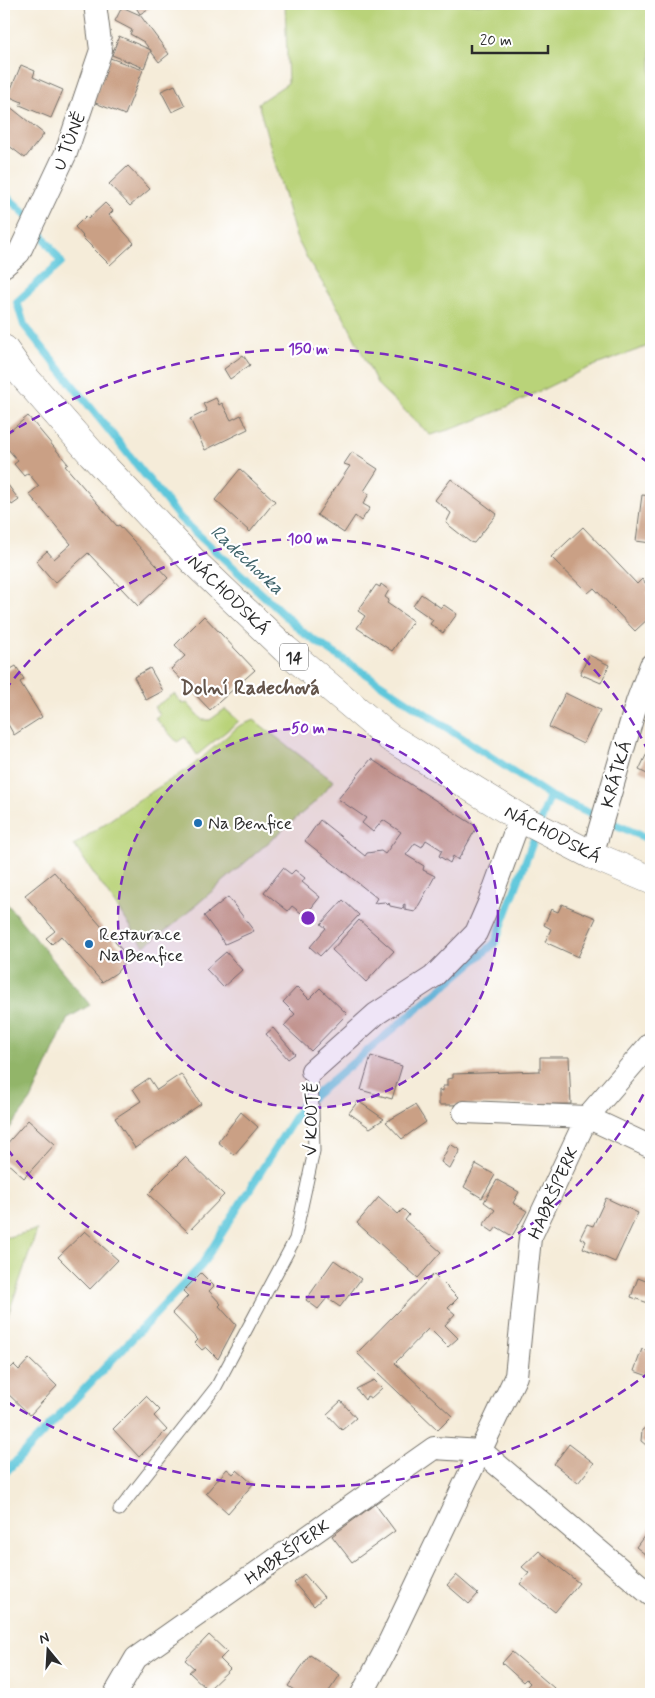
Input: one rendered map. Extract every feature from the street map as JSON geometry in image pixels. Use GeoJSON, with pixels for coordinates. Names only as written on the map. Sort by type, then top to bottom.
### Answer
{"type":"FeatureCollection","features":[{"type":"Feature","properties":{"kind":"main road","name":"NÁCHODSKÁ"},"geometry":{"type":"LineString","coordinates":[[4,349],[21,373],[60,417],[193,561],[285,649],[398,744],[520,818],[592,855],[651,880]]}},
{"type":"Feature","properties":{"kind":"street","name":"U TŮNĚ"},"geometry":{"type":"LineString","coordinates":[[4,266],[19,253],[66,153],[101,50],[95,4]]}},
{"type":"Feature","properties":{"kind":"street","name":"KRÁTKÁ"},"geometry":{"type":"LineString","coordinates":[[592,855],[637,702],[651,665]]}},
{"type":"Feature","properties":{"kind":"street","name":"V KOUTĚ"},"geometry":{"type":"LineString","coordinates":[[312,1071],[376,1014],[433,977],[476,933],[520,818]]}},
{"type":"Feature","properties":{"kind":"street","name":"HABRŠPERK"},"geometry":{"type":"LineString","coordinates":[[362,1694],[384,1653],[516,1376],[530,1238],[587,1117],[651,1043]]}},
{"type":"Feature","properties":{"kind":"street"},"geometry":{"type":"LineString","coordinates":[[464,1112],[587,1117],[651,1148]]}},
{"type":"Feature","properties":{"kind":"street","name":"HABRŠPERK"},"geometry":{"type":"LineString","coordinates":[[115,1694],[136,1658],[434,1448],[481,1451]]}},
{"type":"Feature","properties":{"kind":"street"},"geometry":{"type":"LineString","coordinates":[[481,1451],[651,1595]]}},
{"type":"Feature","properties":{"kind":"lane","name":"V KOUTĚ"},"geometry":{"type":"LineString","coordinates":[[119,1510],[216,1387],[295,1239],[314,1151],[312,1071]]}},
{"type":"Feature","properties":{"kind":"green space"},"geometry":{"type":"Polygon","coordinates":[[[285,4],[651,4],[651,345],[579,372],[469,423],[430,435],[378,385],[346,321],[296,237],[258,103],[288,83],[285,4]]]}},
{"type":"Feature","properties":{"kind":"green space"},"geometry":{"type":"Polygon","coordinates":[[[174,694],[183,704],[187,703],[202,720],[210,720],[225,709],[239,721],[197,755],[185,737],[177,742],[155,718],[160,714],[154,707],[174,694]]]}},
{"type":"Feature","properties":{"kind":"green space","name":"Na Benfice"},"geometry":{"type":"Polygon","coordinates":[[[254,720],[333,781],[316,801],[172,926],[144,946],[74,845],[137,801],[192,766],[239,726],[254,720]]]}},
{"type":"Feature","properties":{"kind":"green space"},"geometry":{"type":"Polygon","coordinates":[[[4,900],[90,1005],[68,1018],[31,1100],[4,1136],[4,900]]]}},
{"type":"Feature","properties":{"kind":"green space"},"geometry":{"type":"Polygon","coordinates":[[[37,1230],[4,1327],[4,1238],[37,1230]]]}},
{"type":"Feature","properties":{"kind":"building"},"geometry":{"type":"Polygon","coordinates":[[[134,4],[156,4],[140,14],[134,4]]]}},
{"type":"Feature","properties":{"kind":"building"},"geometry":{"type":"Polygon","coordinates":[[[122,7],[140,15],[169,54],[159,62],[144,42],[130,34],[132,30],[115,21],[122,7]]]}},
{"type":"Feature","properties":{"kind":"building"},"geometry":{"type":"Polygon","coordinates":[[[119,36],[151,50],[144,68],[112,55],[119,36]]]}},
{"type":"Feature","properties":{"kind":"building"},"geometry":{"type":"Polygon","coordinates":[[[110,58],[143,70],[125,115],[93,102],[110,58]]]}},
{"type":"Feature","properties":{"kind":"building"},"geometry":{"type":"Polygon","coordinates":[[[21,65],[35,71],[33,77],[63,90],[51,118],[20,105],[22,102],[8,96],[21,65]]]}},
{"type":"Feature","properties":{"kind":"building"},"geometry":{"type":"Polygon","coordinates":[[[175,85],[185,106],[172,112],[161,91],[175,85]]]}},
{"type":"Feature","properties":{"kind":"building"},"geometry":{"type":"Polygon","coordinates":[[[4,102],[44,134],[25,158],[4,142],[4,102]]]}},
{"type":"Feature","properties":{"kind":"building"},"geometry":{"type":"Polygon","coordinates":[[[128,166],[150,189],[130,206],[109,184],[128,166]]]}},
{"type":"Feature","properties":{"kind":"building"},"geometry":{"type":"Polygon","coordinates":[[[105,203],[113,211],[109,215],[134,243],[110,265],[82,237],[75,227],[86,216],[88,219],[105,203]]]}},
{"type":"Feature","properties":{"kind":"building"},"geometry":{"type":"Polygon","coordinates":[[[243,355],[250,365],[230,379],[224,369],[243,355]]]}},
{"type":"Feature","properties":{"kind":"building"},"geometry":{"type":"Polygon","coordinates":[[[216,398],[219,405],[222,403],[231,420],[241,415],[248,429],[205,450],[190,419],[207,411],[203,404],[216,398]]]}},
{"type":"Feature","properties":{"kind":"building"},"geometry":{"type":"Polygon","coordinates":[[[28,416],[68,464],[65,466],[117,526],[119,525],[168,578],[138,606],[88,553],[55,583],[36,561],[47,551],[54,559],[71,544],[29,494],[39,486],[28,473],[24,476],[14,464],[18,461],[8,449],[4,453],[4,436],[28,416]]]}},
{"type":"Feature","properties":{"kind":"building"},"geometry":{"type":"Polygon","coordinates":[[[352,452],[378,469],[364,491],[369,494],[363,504],[370,508],[361,521],[355,516],[344,533],[317,515],[350,466],[344,464],[352,452]]]}},
{"type":"Feature","properties":{"kind":"building"},"geometry":{"type":"Polygon","coordinates":[[[240,469],[275,501],[250,532],[215,500],[240,469]]]}},
{"type":"Feature","properties":{"kind":"building"},"geometry":{"type":"Polygon","coordinates":[[[451,479],[497,514],[474,543],[470,542],[446,523],[451,513],[435,500],[451,479]]]}},
{"type":"Feature","properties":{"kind":"building"},"geometry":{"type":"Polygon","coordinates":[[[8,485],[19,500],[12,505],[4,494],[4,487],[8,485]]]}},
{"type":"Feature","properties":{"kind":"building"},"geometry":{"type":"Polygon","coordinates":[[[642,495],[651,496],[651,543],[636,541],[642,495]]]}},
{"type":"Feature","properties":{"kind":"building"},"geometry":{"type":"Polygon","coordinates":[[[583,527],[637,584],[642,579],[650,589],[646,593],[651,599],[651,616],[635,631],[594,588],[588,593],[551,557],[583,527]]]}},
{"type":"Feature","properties":{"kind":"building"},"geometry":{"type":"Polygon","coordinates":[[[381,584],[389,590],[385,597],[389,600],[387,603],[413,621],[392,651],[357,628],[365,616],[358,611],[376,585],[380,587],[381,584]]]}},
{"type":"Feature","properties":{"kind":"building"},"geometry":{"type":"Polygon","coordinates":[[[421,594],[441,608],[444,605],[457,614],[443,633],[430,624],[433,620],[413,606],[421,594]]]}},
{"type":"Feature","properties":{"kind":"building"},"geometry":{"type":"Polygon","coordinates":[[[204,616],[255,670],[210,710],[171,669],[185,656],[175,645],[204,616]]]}},
{"type":"Feature","properties":{"kind":"building"},"geometry":{"type":"Polygon","coordinates":[[[589,655],[609,665],[601,683],[580,674],[589,655]]]}},
{"type":"Feature","properties":{"kind":"building"},"geometry":{"type":"Polygon","coordinates":[[[16,666],[24,679],[20,682],[42,717],[14,735],[4,717],[4,673],[16,666]]]}},
{"type":"Feature","properties":{"kind":"building"},"geometry":{"type":"Polygon","coordinates":[[[150,668],[163,691],[146,700],[134,677],[150,668]]]}},
{"type":"Feature","properties":{"kind":"building"},"geometry":{"type":"Polygon","coordinates":[[[565,693],[600,710],[583,744],[549,727],[565,693]]]}},
{"type":"Feature","properties":{"kind":"building"},"geometry":{"type":"Polygon","coordinates":[[[651,745],[651,776],[639,770],[651,745]]]}},
{"type":"Feature","properties":{"kind":"building"},"geometry":{"type":"Polygon","coordinates":[[[371,759],[477,827],[458,860],[453,856],[450,863],[439,856],[442,850],[426,840],[422,847],[415,843],[406,855],[424,866],[423,870],[435,876],[415,912],[405,910],[405,904],[403,905],[404,909],[390,906],[389,903],[388,905],[385,902],[374,903],[377,898],[305,841],[320,820],[365,856],[367,853],[381,851],[385,854],[401,832],[383,820],[373,832],[362,823],[366,818],[338,799],[371,759]]]}},
{"type":"Feature","properties":{"kind":"building"},"geometry":{"type":"Polygon","coordinates":[[[283,868],[291,874],[295,870],[305,878],[302,882],[320,897],[305,916],[292,906],[288,911],[264,892],[283,868]]]}},
{"type":"Feature","properties":{"kind":"building"},"geometry":{"type":"Polygon","coordinates":[[[54,872],[129,958],[116,973],[102,982],[61,936],[52,944],[46,938],[55,931],[25,895],[54,872]]]}},
{"type":"Feature","properties":{"kind":"building"},"geometry":{"type":"Polygon","coordinates":[[[228,897],[254,931],[225,944],[204,916],[228,897]]]}},
{"type":"Feature","properties":{"kind":"building"},"geometry":{"type":"Polygon","coordinates":[[[343,900],[359,915],[320,956],[310,947],[326,928],[321,924],[343,900]]]}},
{"type":"Feature","properties":{"kind":"building"},"geometry":{"type":"Polygon","coordinates":[[[562,904],[596,918],[578,957],[545,942],[551,929],[544,925],[551,909],[558,912],[562,904]]]}},
{"type":"Feature","properties":{"kind":"building"},"geometry":{"type":"Polygon","coordinates":[[[359,920],[394,951],[366,982],[332,950],[359,920]]]}},
{"type":"Feature","properties":{"kind":"building"},"geometry":{"type":"Polygon","coordinates":[[[226,952],[242,970],[223,987],[206,969],[226,952]]]}},
{"type":"Feature","properties":{"kind":"building"},"geometry":{"type":"Polygon","coordinates":[[[297,987],[309,999],[320,988],[347,1014],[311,1051],[284,1026],[295,1014],[283,1002],[297,987]]]}},
{"type":"Feature","properties":{"kind":"building"},"geometry":{"type":"Polygon","coordinates":[[[273,1028],[295,1054],[288,1059],[266,1034],[273,1028]]]}},
{"type":"Feature","properties":{"kind":"building"},"geometry":{"type":"Polygon","coordinates":[[[371,1056],[402,1066],[392,1099],[361,1090],[371,1056]]]}},
{"type":"Feature","properties":{"kind":"building"},"geometry":{"type":"Polygon","coordinates":[[[540,1057],[569,1057],[571,1104],[439,1105],[439,1090],[443,1091],[443,1086],[447,1086],[447,1079],[453,1078],[453,1074],[540,1071],[540,1057]]]}},
{"type":"Feature","properties":{"kind":"building"},"geometry":{"type":"Polygon","coordinates":[[[181,1074],[201,1104],[135,1148],[115,1118],[141,1101],[133,1089],[149,1078],[157,1090],[181,1074]]]}},
{"type":"Feature","properties":{"kind":"building"},"geometry":{"type":"Polygon","coordinates":[[[358,1101],[384,1119],[370,1128],[349,1113],[358,1101]]]}},
{"type":"Feature","properties":{"kind":"building"},"geometry":{"type":"Polygon","coordinates":[[[415,1105],[426,1122],[402,1139],[386,1122],[415,1105]]]}},
{"type":"Feature","properties":{"kind":"building"},"geometry":{"type":"Polygon","coordinates":[[[241,1112],[258,1127],[234,1155],[218,1142],[241,1112]]]}},
{"type":"Feature","properties":{"kind":"building"},"geometry":{"type":"Polygon","coordinates":[[[28,1120],[55,1144],[24,1178],[4,1160],[4,1147],[28,1120]]]}},
{"type":"Feature","properties":{"kind":"building"},"geometry":{"type":"Polygon","coordinates":[[[450,1144],[460,1150],[450,1169],[441,1162],[450,1144]]]}},
{"type":"Feature","properties":{"kind":"building"},"geometry":{"type":"Polygon","coordinates":[[[185,1157],[224,1195],[188,1232],[148,1194],[185,1157]]]}},
{"type":"Feature","properties":{"kind":"building"},"geometry":{"type":"Polygon","coordinates":[[[476,1164],[495,1175],[482,1198],[464,1187],[476,1164]]]}},
{"type":"Feature","properties":{"kind":"building"},"geometry":{"type":"Polygon","coordinates":[[[497,1180],[519,1192],[513,1203],[527,1211],[512,1236],[497,1227],[493,1232],[483,1225],[495,1210],[484,1202],[497,1180]]]}},
{"type":"Feature","properties":{"kind":"building"},"geometry":{"type":"Polygon","coordinates":[[[379,1197],[398,1214],[403,1209],[409,1215],[405,1220],[441,1252],[418,1278],[357,1223],[379,1197]]]}},
{"type":"Feature","properties":{"kind":"building"},"geometry":{"type":"Polygon","coordinates":[[[606,1198],[638,1213],[615,1262],[583,1248],[586,1241],[580,1238],[587,1224],[593,1226],[606,1198]]]}},
{"type":"Feature","properties":{"kind":"building"},"geometry":{"type":"Polygon","coordinates":[[[85,1231],[118,1260],[90,1289],[58,1257],[85,1231]]]}},
{"type":"Feature","properties":{"kind":"building"},"geometry":{"type":"Polygon","coordinates":[[[334,1260],[361,1279],[340,1307],[327,1298],[318,1309],[306,1300],[334,1260]]]}},
{"type":"Feature","properties":{"kind":"building"},"geometry":{"type":"Polygon","coordinates":[[[201,1273],[214,1286],[209,1291],[236,1325],[218,1359],[206,1347],[202,1350],[195,1343],[198,1340],[172,1313],[188,1296],[183,1291],[201,1273]]]}},
{"type":"Feature","properties":{"kind":"building"},"geometry":{"type":"Polygon","coordinates":[[[434,1274],[458,1298],[448,1308],[455,1314],[445,1325],[458,1338],[448,1347],[429,1328],[395,1363],[452,1416],[438,1430],[357,1353],[434,1274]]]}},
{"type":"Feature","properties":{"kind":"building"},"geometry":{"type":"Polygon","coordinates":[[[638,1278],[651,1283],[651,1304],[631,1297],[638,1278]]]}},
{"type":"Feature","properties":{"kind":"building"},"geometry":{"type":"Polygon","coordinates":[[[642,1349],[651,1352],[651,1366],[648,1376],[634,1371],[642,1349]]]}},
{"type":"Feature","properties":{"kind":"building"},"geometry":{"type":"Polygon","coordinates":[[[29,1359],[57,1386],[30,1415],[4,1390],[4,1375],[14,1365],[19,1370],[29,1359]]]}},
{"type":"Feature","properties":{"kind":"building"},"geometry":{"type":"Polygon","coordinates":[[[374,1380],[382,1388],[371,1398],[367,1396],[365,1400],[356,1389],[374,1380]]]}},
{"type":"Feature","properties":{"kind":"building"},"geometry":{"type":"Polygon","coordinates":[[[146,1396],[160,1410],[154,1416],[167,1430],[139,1457],[113,1429],[146,1396]]]}},
{"type":"Feature","properties":{"kind":"building"},"geometry":{"type":"Polygon","coordinates":[[[341,1401],[356,1418],[342,1430],[327,1414],[341,1401]]]}},
{"type":"Feature","properties":{"kind":"building"},"geometry":{"type":"Polygon","coordinates":[[[651,1426],[651,1449],[641,1441],[642,1430],[651,1426]]]}},
{"type":"Feature","properties":{"kind":"building"},"geometry":{"type":"Polygon","coordinates":[[[569,1444],[594,1463],[578,1483],[554,1464],[569,1444]]]}},
{"type":"Feature","properties":{"kind":"building"},"geometry":{"type":"Polygon","coordinates":[[[227,1469],[233,1474],[237,1470],[253,1484],[228,1513],[206,1493],[227,1469]]]}},
{"type":"Feature","properties":{"kind":"building"},"geometry":{"type":"Polygon","coordinates":[[[375,1504],[395,1531],[352,1562],[332,1536],[375,1504]]]}},
{"type":"Feature","properties":{"kind":"building"},"geometry":{"type":"Polygon","coordinates":[[[651,1527],[651,1559],[636,1547],[651,1527]]]}},
{"type":"Feature","properties":{"kind":"building"},"geometry":{"type":"Polygon","coordinates":[[[539,1551],[579,1583],[555,1612],[520,1584],[529,1573],[522,1567],[539,1551]]]}},
{"type":"Feature","properties":{"kind":"building"},"geometry":{"type":"Polygon","coordinates":[[[304,1574],[324,1597],[314,1606],[294,1583],[304,1574]]]}},
{"type":"Feature","properties":{"kind":"building"},"geometry":{"type":"Polygon","coordinates":[[[456,1575],[478,1594],[469,1604],[447,1585],[456,1575]]]}},
{"type":"Feature","properties":{"kind":"building"},"geometry":{"type":"Polygon","coordinates":[[[209,1635],[227,1652],[220,1659],[230,1669],[208,1690],[189,1672],[194,1668],[185,1660],[209,1635]]]}},
{"type":"Feature","properties":{"kind":"building"},"geometry":{"type":"Polygon","coordinates":[[[512,1652],[561,1694],[520,1694],[530,1683],[526,1679],[523,1682],[502,1663],[512,1652]]]}},
{"type":"Feature","properties":{"kind":"building"},"geometry":{"type":"Polygon","coordinates":[[[310,1655],[340,1675],[327,1694],[300,1694],[288,1686],[310,1655]]]}},
{"type":"Feature","properties":{"kind":"waterway","name":"Radechovka"},"geometry":{"type":"LineString","coordinates":[[4,194],[30,218],[61,262],[17,302],[24,325],[179,517],[305,634],[550,796],[651,840]]}},
{"type":"Feature","properties":{"kind":"waterway"},"geometry":{"type":"LineString","coordinates":[[4,1474],[201,1266],[302,1106],[495,943],[550,796]]}},
{"type":"Feature","properties":{"kind":"place","name":"Na Benfice"},"geometry":{"type":"Point","coordinates":[198,823]}},
{"type":"Feature","properties":{"kind":"place","name":"Restaurace Na Benfice"},"geometry":{"type":"Point","coordinates":[89,944]}},
{"type":"Feature","properties":{"kind":"district","name":"Dolní Radechová"},"geometry":{"type":"Point","coordinates":[250,687]}}]}
